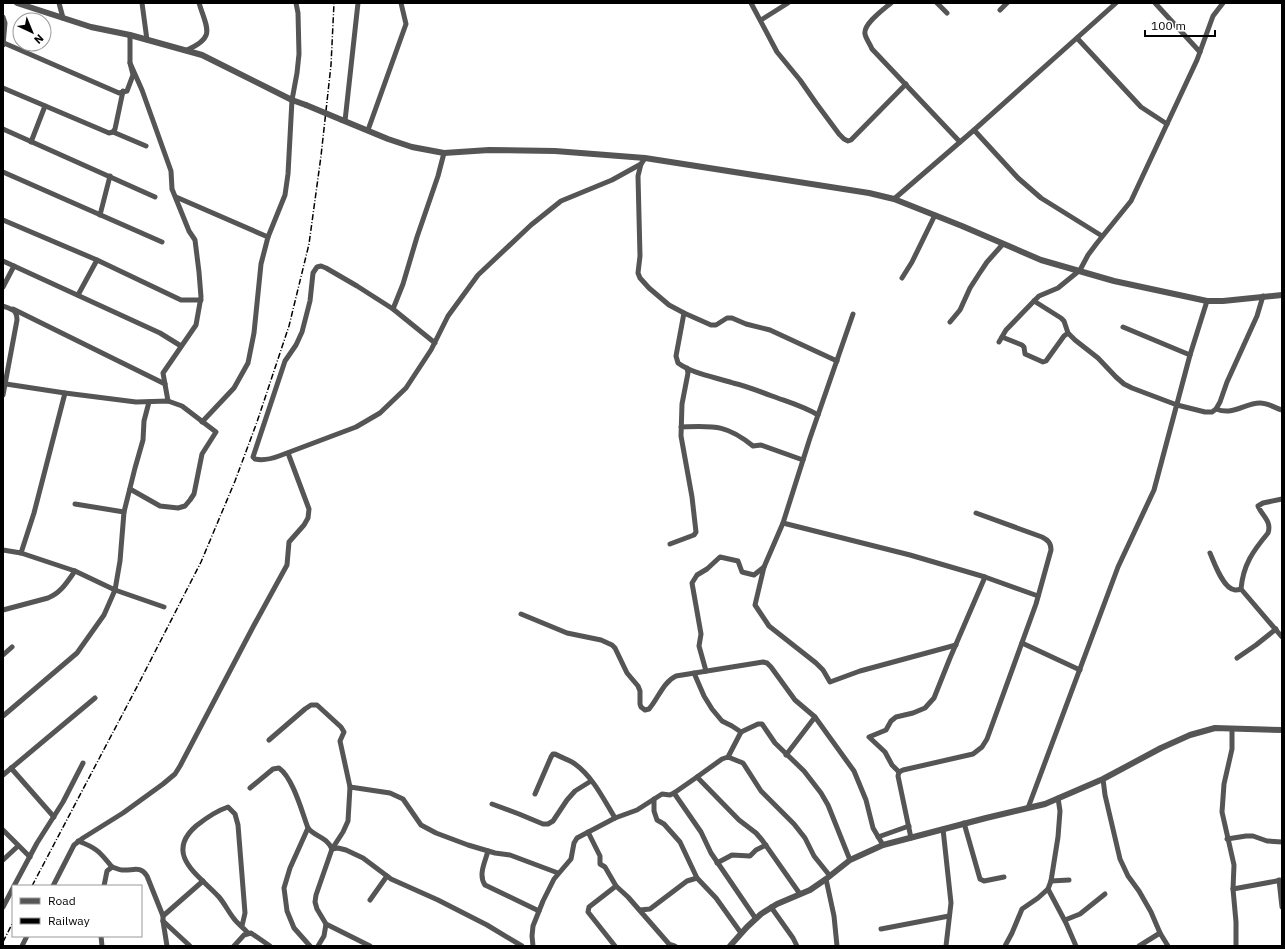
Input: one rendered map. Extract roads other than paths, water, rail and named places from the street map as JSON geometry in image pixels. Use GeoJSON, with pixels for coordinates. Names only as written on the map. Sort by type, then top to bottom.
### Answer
{"type":"FeatureCollection","features":[{"type":"Feature","properties":{"kind":"street"},"geometry":{"type":"LineString","coordinates":[[17,3],[91,27],[202,54],[292,100],[388,139],[412,147],[444,152],[489,150],[555,151],[645,158],[869,193],[894,199],[1041,260],[1114,281],[1207,301],[1223,301],[1282,295]]}},
{"type":"Feature","properties":{"kind":"street"},"geometry":{"type":"LineString","coordinates":[[59,3],[63,18]]}},
{"type":"Feature","properties":{"kind":"street"},"geometry":{"type":"LineString","coordinates":[[142,3],[147,40]]}},
{"type":"Feature","properties":{"kind":"street"},"geometry":{"type":"LineString","coordinates":[[187,50],[203,41],[207,36],[207,29],[199,3]]}},
{"type":"Feature","properties":{"kind":"street"},"geometry":{"type":"LineString","coordinates":[[202,422],[234,388],[248,363],[254,333],[261,264],[268,237],[285,195],[288,174],[292,100],[298,73],[299,54],[298,13],[296,3]]}},
{"type":"Feature","properties":{"kind":"street"},"geometry":{"type":"LineString","coordinates":[[343,121],[358,3]]}},
{"type":"Feature","properties":{"kind":"street"},"geometry":{"type":"LineString","coordinates":[[368,130],[406,24],[401,3]]}},
{"type":"Feature","properties":{"kind":"street"},"geometry":{"type":"LineString","coordinates":[[751,3],[777,52],[800,80],[830,123],[844,139],[848,141],[851,140],[906,84]]}},
{"type":"Feature","properties":{"kind":"street"},"geometry":{"type":"LineString","coordinates":[[761,20],[788,3]]}},
{"type":"Feature","properties":{"kind":"street"},"geometry":{"type":"LineString","coordinates":[[891,3],[868,24],[865,30],[865,35],[872,49],[960,142]]}},
{"type":"Feature","properties":{"kind":"street"},"geometry":{"type":"LineString","coordinates":[[936,3],[946,14]]}},
{"type":"Feature","properties":{"kind":"street"},"geometry":{"type":"LineString","coordinates":[[1000,10],[1008,3]]}},
{"type":"Feature","properties":{"kind":"street"},"geometry":{"type":"LineString","coordinates":[[894,199],[974,130],[1116,3]]}},
{"type":"Feature","properties":{"kind":"street"},"geometry":{"type":"LineString","coordinates":[[1155,3],[1200,52]]}},
{"type":"Feature","properties":{"kind":"street"},"geometry":{"type":"LineString","coordinates":[[1068,333],[1064,336],[1046,361],[1043,362],[1025,354],[1024,347],[1022,345],[1000,339],[1014,321],[1039,296],[1058,288],[1080,270],[1088,255],[1102,236],[1131,201],[1189,78],[1213,16],[1223,3]]}},
{"type":"Feature","properties":{"kind":"street"},"geometry":{"type":"LineString","coordinates":[[3,17],[5,22],[3,44],[119,93],[127,91],[133,75],[130,63],[130,36]]}},
{"type":"Feature","properties":{"kind":"street"},"geometry":{"type":"LineString","coordinates":[[1077,38],[1141,107],[1167,124]]}},
{"type":"Feature","properties":{"kind":"street"},"geometry":{"type":"LineString","coordinates":[[130,63],[142,90],[171,170],[172,189],[189,231],[195,240],[199,272],[201,300],[196,325],[163,373],[168,401]]}},
{"type":"Feature","properties":{"kind":"street"},"geometry":{"type":"LineString","coordinates":[[3,88],[108,133],[113,132],[146,146]]}},
{"type":"Feature","properties":{"kind":"street"},"geometry":{"type":"LineString","coordinates":[[113,132],[116,129],[123,91]]}},
{"type":"Feature","properties":{"kind":"street"},"geometry":{"type":"LineString","coordinates":[[31,142],[45,106]]}},
{"type":"Feature","properties":{"kind":"street"},"geometry":{"type":"LineString","coordinates":[[3,129],[155,197]]}},
{"type":"Feature","properties":{"kind":"street"},"geometry":{"type":"LineString","coordinates":[[974,130],[1018,178],[1042,198],[1102,236]]}},
{"type":"Feature","properties":{"kind":"street"},"geometry":{"type":"LineString","coordinates":[[393,309],[403,284],[438,176],[444,152]]}},
{"type":"Feature","properties":{"kind":"street"},"geometry":{"type":"LineString","coordinates":[[645,158],[641,164],[638,176],[640,256],[638,274],[649,288],[669,306],[711,325],[716,325],[727,318],[732,318],[746,324],[770,330],[837,360]]}},
{"type":"Feature","properties":{"kind":"street"},"geometry":{"type":"LineString","coordinates":[[435,343],[393,309],[326,268],[321,266],[317,267],[313,273],[308,310],[302,332],[296,345],[285,361],[253,457],[255,459],[268,460],[356,427],[380,413],[406,388],[435,343],[448,316],[478,275],[531,225],[561,201],[612,180],[641,164]]}},
{"type":"Feature","properties":{"kind":"street"},"geometry":{"type":"LineString","coordinates":[[3,172],[162,242]]}},
{"type":"Feature","properties":{"kind":"street"},"geometry":{"type":"LineString","coordinates":[[100,215],[110,176]]}},
{"type":"Feature","properties":{"kind":"street"},"geometry":{"type":"LineString","coordinates":[[176,197],[268,237]]}},
{"type":"Feature","properties":{"kind":"street"},"geometry":{"type":"LineString","coordinates":[[902,278],[912,262],[935,215]]}},
{"type":"Feature","properties":{"kind":"street"},"geometry":{"type":"LineString","coordinates":[[3,220],[97,260],[181,300],[201,300]]}},
{"type":"Feature","properties":{"kind":"street"},"geometry":{"type":"LineString","coordinates":[[950,322],[960,310],[978,274],[1003,244]]}},
{"type":"Feature","properties":{"kind":"street"},"geometry":{"type":"LineString","coordinates":[[78,295],[97,260]]}},
{"type":"Feature","properties":{"kind":"street"},"geometry":{"type":"LineString","coordinates":[[3,261],[160,333],[181,346]]}},
{"type":"Feature","properties":{"kind":"street"},"geometry":{"type":"LineString","coordinates":[[3,287],[14,266]]}},
{"type":"Feature","properties":{"kind":"street"},"geometry":{"type":"LineString","coordinates":[[1034,301],[1062,318],[1068,333],[1098,358],[1124,384],[1138,391],[1177,405],[1205,412],[1212,412],[1216,409],[1258,316],[1263,296]]}},
{"type":"Feature","properties":{"kind":"street"},"geometry":{"type":"LineString","coordinates":[[1028,808],[1118,567],[1154,490],[1190,355],[1207,301]]}},
{"type":"Feature","properties":{"kind":"street"},"geometry":{"type":"LineString","coordinates":[[3,306],[13,309],[165,384]]}},
{"type":"Feature","properties":{"kind":"street"},"geometry":{"type":"LineString","coordinates":[[3,395],[17,320],[17,314],[13,309]]}},
{"type":"Feature","properties":{"kind":"street"},"geometry":{"type":"LineString","coordinates":[[684,313],[676,360],[678,363],[687,368],[788,401],[804,407],[818,415]]}},
{"type":"Feature","properties":{"kind":"street"},"geometry":{"type":"LineString","coordinates":[[853,314],[803,460],[784,523],[764,567],[755,605],[769,626],[816,663],[823,670],[830,682],[860,671],[956,645]]}},
{"type":"Feature","properties":{"kind":"street"},"geometry":{"type":"LineString","coordinates":[[1123,327],[1190,355]]}},
{"type":"Feature","properties":{"kind":"street"},"geometry":{"type":"LineString","coordinates":[[670,544],[694,535],[696,532],[692,497],[680,436],[682,404],[688,373],[687,368]]}},
{"type":"Feature","properties":{"kind":"street"},"geometry":{"type":"LineString","coordinates":[[6,384],[136,402],[168,401],[182,406],[216,432],[202,454],[194,494],[185,506],[178,508],[160,506],[130,489]]}},
{"type":"Feature","properties":{"kind":"street"},"geometry":{"type":"LineString","coordinates":[[21,553],[34,513],[65,393]]}},
{"type":"Feature","properties":{"kind":"street"},"geometry":{"type":"LineString","coordinates":[[3,716],[77,653],[104,615],[115,590],[120,561],[124,512],[143,440],[144,421],[149,402]]}},
{"type":"Feature","properties":{"kind":"street"},"geometry":{"type":"LineString","coordinates":[[1216,409],[1228,412],[1260,403],[1282,410]]}},
{"type":"Feature","properties":{"kind":"street"},"geometry":{"type":"LineString","coordinates":[[681,427],[721,427],[740,435],[753,446],[761,445],[803,460]]}},
{"type":"Feature","properties":{"kind":"street"},"geometry":{"type":"LineString","coordinates":[[54,885],[74,845],[78,841],[123,813],[163,784],[175,774],[180,766],[253,626],[287,565],[289,542],[304,525],[308,518],[309,509],[288,453]]}},
{"type":"Feature","properties":{"kind":"street"},"geometry":{"type":"LineString","coordinates":[[1282,499],[1263,503],[1258,506],[1267,520],[1269,529],[1268,533],[1254,551],[1246,565],[1242,578],[1241,590],[1282,637]]}},
{"type":"Feature","properties":{"kind":"street"},"geometry":{"type":"LineString","coordinates":[[75,504],[124,512]]}},
{"type":"Feature","properties":{"kind":"street"},"geometry":{"type":"LineString","coordinates":[[899,772],[973,754],[982,747],[987,740],[1036,604],[1051,550],[1051,544],[1048,540],[1042,537],[976,513]]}},
{"type":"Feature","properties":{"kind":"street"},"geometry":{"type":"LineString","coordinates":[[784,523],[910,555],[986,577],[1038,596]]}},
{"type":"Feature","properties":{"kind":"street"},"geometry":{"type":"LineString","coordinates":[[3,550],[21,553],[76,571],[115,590],[164,607]]}},
{"type":"Feature","properties":{"kind":"street"},"geometry":{"type":"LineString","coordinates":[[1210,553],[1221,577],[1226,584],[1234,590],[1241,590]]}},
{"type":"Feature","properties":{"kind":"street"},"geometry":{"type":"LineString","coordinates":[[706,671],[700,646],[701,634],[692,583],[697,575],[708,569],[720,557],[738,561],[742,572],[754,575],[764,567]]}},
{"type":"Feature","properties":{"kind":"street"},"geometry":{"type":"LineString","coordinates":[[3,610],[55,596],[61,591],[76,571]]}},
{"type":"Feature","properties":{"kind":"street"},"geometry":{"type":"LineString","coordinates":[[899,772],[892,765],[885,752],[869,737],[886,730],[891,721],[896,718],[925,708],[934,698],[986,577]]}},
{"type":"Feature","properties":{"kind":"street"},"geometry":{"type":"LineString","coordinates":[[520,614],[567,633],[601,640],[612,645],[615,648],[627,673],[638,686],[640,691],[640,704],[645,710],[649,709],[654,704],[667,682],[676,676],[763,662],[767,663],[795,700],[815,716],[854,771],[866,800],[873,828],[883,845]]}},
{"type":"Feature","properties":{"kind":"street"},"geometry":{"type":"LineString","coordinates":[[1237,658],[1276,629]]}},
{"type":"Feature","properties":{"kind":"street"},"geometry":{"type":"LineString","coordinates":[[1022,643],[1080,670]]}},
{"type":"Feature","properties":{"kind":"street"},"geometry":{"type":"LineString","coordinates":[[3,654],[12,647]]}},
{"type":"Feature","properties":{"kind":"street"},"geometry":{"type":"LineString","coordinates":[[694,673],[712,710],[722,721],[741,732]]}},
{"type":"Feature","properties":{"kind":"street"},"geometry":{"type":"LineString","coordinates":[[3,775],[95,698]]}},
{"type":"Feature","properties":{"kind":"street"},"geometry":{"type":"LineString","coordinates":[[269,740],[311,705],[317,705],[341,727],[344,732],[340,741],[350,787],[348,821],[332,849],[315,902],[317,909],[326,924],[370,946]]}},
{"type":"Feature","properties":{"kind":"street"},"geometry":{"type":"LineString","coordinates":[[786,755],[815,716]]}},
{"type":"Feature","properties":{"kind":"street"},"geometry":{"type":"LineString","coordinates":[[728,757],[741,732],[758,724],[762,724],[775,743],[804,771],[825,799],[850,860]]}},
{"type":"Feature","properties":{"kind":"street"},"geometry":{"type":"LineString","coordinates":[[730,946],[761,914],[778,904],[810,890],[850,860],[883,845],[964,823],[1044,804],[1103,778],[1190,735],[1215,728],[1282,730]]}},
{"type":"Feature","properties":{"kind":"street"},"geometry":{"type":"LineString","coordinates":[[1232,729],[1232,749],[1224,784],[1222,812],[1234,865],[1233,889],[1236,946]]}},
{"type":"Feature","properties":{"kind":"street"},"geometry":{"type":"LineString","coordinates":[[535,794],[553,754],[556,754],[579,767],[591,781],[615,818]]}},
{"type":"Feature","properties":{"kind":"street"},"geometry":{"type":"LineString","coordinates":[[533,946],[532,936],[539,911],[558,873],[571,859],[574,843],[577,838],[615,818],[637,810],[662,794],[670,795],[674,793],[698,777],[722,758],[728,757],[743,763],[762,791],[794,824],[828,878],[837,946]]}},
{"type":"Feature","properties":{"kind":"street"},"geometry":{"type":"LineString","coordinates":[[15,885],[63,802],[83,763]]}},
{"type":"Feature","properties":{"kind":"street"},"geometry":{"type":"LineString","coordinates":[[11,768],[54,817]]}},
{"type":"Feature","properties":{"kind":"street"},"geometry":{"type":"LineString","coordinates":[[250,788],[273,769],[279,768],[283,771],[291,783],[308,828],[310,831],[326,840],[332,849]]}},
{"type":"Feature","properties":{"kind":"street"},"geometry":{"type":"LineString","coordinates":[[899,772],[898,776],[911,838]]}},
{"type":"Feature","properties":{"kind":"street"},"geometry":{"type":"LineString","coordinates":[[698,777],[739,820],[756,833],[800,894]]}},
{"type":"Feature","properties":{"kind":"street"},"geometry":{"type":"LineString","coordinates":[[1103,778],[1105,795],[1120,859],[1128,876],[1151,912],[1160,933],[1168,946]]}},
{"type":"Feature","properties":{"kind":"street"},"geometry":{"type":"LineString","coordinates":[[492,804],[543,824],[548,824],[553,821],[575,791],[591,781]]}},
{"type":"Feature","properties":{"kind":"street"},"geometry":{"type":"LineString","coordinates":[[350,787],[390,793],[403,799],[421,825],[442,836],[488,851],[510,855],[558,873]]}},
{"type":"Feature","properties":{"kind":"street"},"geometry":{"type":"LineString","coordinates":[[674,793],[701,832],[717,863],[756,919]]}},
{"type":"Feature","properties":{"kind":"street"},"geometry":{"type":"LineString","coordinates":[[1005,946],[1022,909],[1048,889],[1058,830],[1060,811],[1058,798]]}},
{"type":"Feature","properties":{"kind":"street"},"geometry":{"type":"LineString","coordinates":[[654,799],[654,811],[657,820],[664,824],[680,842],[697,878],[716,898],[741,934]]}},
{"type":"Feature","properties":{"kind":"street"},"geometry":{"type":"LineString","coordinates":[[242,926],[245,913],[238,825],[235,814],[228,807],[221,809],[204,819],[189,832],[184,841],[184,854],[186,862],[188,867],[220,898],[234,919],[248,933],[254,934],[270,946]]}},
{"type":"Feature","properties":{"kind":"street"},"geometry":{"type":"LineString","coordinates":[[964,823],[980,879],[984,881],[1004,877]]}},
{"type":"Feature","properties":{"kind":"street"},"geometry":{"type":"LineString","coordinates":[[878,837],[908,826]]}},
{"type":"Feature","properties":{"kind":"street"},"geometry":{"type":"LineString","coordinates":[[308,828],[290,868],[284,888],[287,911],[294,928],[310,946]]}},
{"type":"Feature","properties":{"kind":"street"},"geometry":{"type":"LineString","coordinates":[[943,829],[951,903],[946,946]]}},
{"type":"Feature","properties":{"kind":"street"},"geometry":{"type":"LineString","coordinates":[[3,830],[30,857]]}},
{"type":"Feature","properties":{"kind":"street"},"geometry":{"type":"LineString","coordinates":[[588,832],[600,856],[600,864],[605,867],[616,886],[640,910],[669,944],[675,946]]}},
{"type":"Feature","properties":{"kind":"street"},"geometry":{"type":"LineString","coordinates":[[1227,838],[1253,836],[1267,841],[1282,842]]}},
{"type":"Feature","properties":{"kind":"street"},"geometry":{"type":"LineString","coordinates":[[78,841],[99,851],[112,866],[120,870],[139,869],[144,872],[147,876],[163,919],[167,946]]}},
{"type":"Feature","properties":{"kind":"street"},"geometry":{"type":"LineString","coordinates":[[717,863],[732,855],[750,856],[756,850],[766,845]]}},
{"type":"Feature","properties":{"kind":"street"},"geometry":{"type":"LineString","coordinates":[[3,860],[18,846]]}},
{"type":"Feature","properties":{"kind":"street"},"geometry":{"type":"LineString","coordinates":[[332,849],[338,848],[346,850],[363,858],[387,876],[480,922],[522,946]]}},
{"type":"Feature","properties":{"kind":"street"},"geometry":{"type":"LineString","coordinates":[[488,851],[481,874],[482,881],[485,886],[539,911]]}},
{"type":"Feature","properties":{"kind":"street"},"geometry":{"type":"LineString","coordinates":[[104,885],[107,871],[112,866]]}},
{"type":"Feature","properties":{"kind":"street"},"geometry":{"type":"LineString","coordinates":[[370,900],[387,876]]}},
{"type":"Feature","properties":{"kind":"street"},"geometry":{"type":"LineString","coordinates":[[640,910],[650,909],[687,881],[697,878]]}},
{"type":"Feature","properties":{"kind":"street"},"geometry":{"type":"LineString","coordinates":[[1050,881],[1069,880]]}},
{"type":"Feature","properties":{"kind":"street"},"geometry":{"type":"LineString","coordinates":[[1233,889],[1280,880],[1282,907]]}},
{"type":"Feature","properties":{"kind":"street"},"geometry":{"type":"LineString","coordinates":[[163,919],[203,881]]}},
{"type":"Feature","properties":{"kind":"street"},"geometry":{"type":"LineString","coordinates":[[616,886],[589,907],[588,912],[616,946]]}},
{"type":"Feature","properties":{"kind":"street"},"geometry":{"type":"LineString","coordinates":[[1048,889],[1076,946]]}},
{"type":"Feature","properties":{"kind":"street"},"geometry":{"type":"LineString","coordinates":[[3,907],[12,891]]}},
{"type":"Feature","properties":{"kind":"street"},"geometry":{"type":"LineString","coordinates":[[1064,920],[1080,914],[1105,894]]}},
{"type":"Feature","properties":{"kind":"street"},"geometry":{"type":"LineString","coordinates":[[771,908],[793,938],[797,946]]}},
{"type":"Feature","properties":{"kind":"street"},"geometry":{"type":"LineString","coordinates":[[881,929],[949,916]]}},
{"type":"Feature","properties":{"kind":"street"},"geometry":{"type":"LineString","coordinates":[[163,919],[190,946]]}},
{"type":"Feature","properties":{"kind":"street"},"geometry":{"type":"LineString","coordinates":[[318,946],[324,936],[326,924]]}},
{"type":"Feature","properties":{"kind":"street"},"geometry":{"type":"LineString","coordinates":[[234,946],[244,935],[248,933]]}},
{"type":"Feature","properties":{"kind":"street"},"geometry":{"type":"LineString","coordinates":[[1139,946],[1160,933]]}},
{"type":"Feature","properties":{"kind":"street"},"geometry":{"type":"LineString","coordinates":[[22,946],[26,937]]}},
{"type":"Feature","properties":{"kind":"railway"},"geometry":{"type":"LineString","coordinates":[[33,885],[201,562],[235,481],[257,422],[289,326],[309,244],[331,65],[334,3]]}},
{"type":"Feature","properties":{"kind":"railway"},"geometry":{"type":"LineString","coordinates":[[3,942],[12,924]]}}]}
